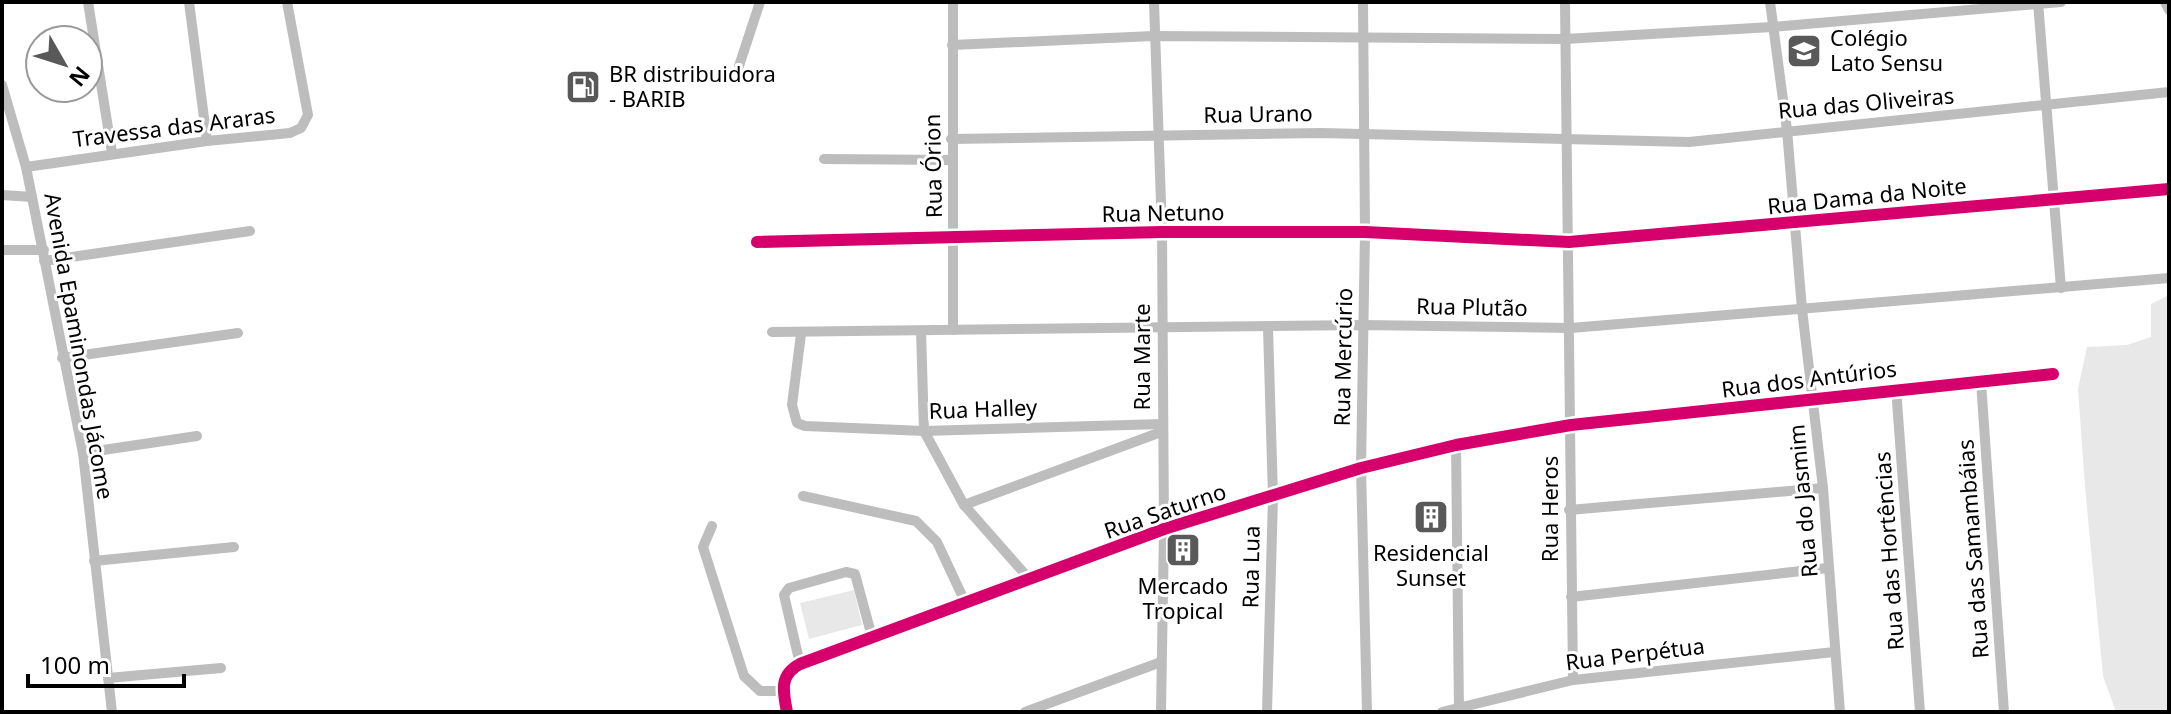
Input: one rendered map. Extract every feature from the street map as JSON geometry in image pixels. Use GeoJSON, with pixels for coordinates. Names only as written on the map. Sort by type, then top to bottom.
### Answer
{"type":"FeatureCollection","features":[{"type":"Feature","properties":{"kind":"street"},"geometry":{"type":"LineString","coordinates":[[88,2],[112,153]]}},
{"type":"Feature","properties":{"kind":"street"},"geometry":{"type":"LineString","coordinates":[[189,2],[207,141]]}},
{"type":"Feature","properties":{"kind":"street","name":"Travessa das Araras"},"geometry":{"type":"LineString","coordinates":[[26,167],[112,153],[290,133],[307,122],[287,2]]}},
{"type":"Feature","properties":{"kind":"street"},"geometry":{"type":"LineString","coordinates":[[739,66],[760,2]]}},
{"type":"Feature","properties":{"kind":"street","name":"Rua Órion"},"geometry":{"type":"LineString","coordinates":[[953,2],[953,330]]}},
{"type":"Feature","properties":{"kind":"street","name":"Rua Marte"},"geometry":{"type":"LineString","coordinates":[[1154,2],[1162,232],[1164,529],[1161,712]]}},
{"type":"Feature","properties":{"kind":"street","name":"Rua Mercúrio"},"geometry":{"type":"LineString","coordinates":[[1363,2],[1365,232],[1361,468],[1367,712]]}},
{"type":"Feature","properties":{"kind":"street","name":"Rua Heros"},"geometry":{"type":"LineString","coordinates":[[1565,2],[1573,680]]}},
{"type":"Feature","properties":{"kind":"street","name":"Rua do Jasmim"},"geometry":{"type":"LineString","coordinates":[[1770,2],[1787,130],[1802,309],[1823,488],[1840,712]]}},
{"type":"Feature","properties":{"kind":"street"},"geometry":{"type":"LineString","coordinates":[[952,45],[1153,36],[1565,39],[1772,27],[2061,2]]}},
{"type":"Feature","properties":{"kind":"street"},"geometry":{"type":"LineString","coordinates":[[2165,2],[2169,10]]}},
{"type":"Feature","properties":{"kind":"street"},"geometry":{"type":"LineString","coordinates":[[2039,4],[2044,106],[2061,288]]}},
{"type":"Feature","properties":{"kind":"street","name":"Avenida Epaminondas Jácome"},"geometry":{"type":"LineString","coordinates":[[2,85],[26,167],[83,453],[112,712]]}},
{"type":"Feature","properties":{"kind":"street","name":"Rua das Oliveiras"},"geometry":{"type":"LineString","coordinates":[[1566,141],[1689,142],[2169,92]]}},
{"type":"Feature","properties":{"kind":"street","name":"Rua Urano"},"geometry":{"type":"LineString","coordinates":[[951,139],[1363,134],[1566,141]]}},
{"type":"Feature","properties":{"kind":"street"},"geometry":{"type":"LineString","coordinates":[[824,159],[952,160]]}},
{"type":"Feature","properties":{"kind":"street","name":"Rua Dama da Noite"},"geometry":{"type":"LineString","coordinates":[[1569,242],[2169,189]]}},
{"type":"Feature","properties":{"kind":"street"},"geometry":{"type":"LineString","coordinates":[[2,195],[32,197]]}},
{"type":"Feature","properties":{"kind":"street"},"geometry":{"type":"LineString","coordinates":[[2,250],[44,256],[250,231]]}},
{"type":"Feature","properties":{"kind":"street","name":"Rua Netuno"},"geometry":{"type":"LineString","coordinates":[[757,242],[1162,232],[1365,232],[1569,242]]}},
{"type":"Feature","properties":{"kind":"street","name":"Rua Plutão"},"geometry":{"type":"LineString","coordinates":[[772,332],[1363,325],[1571,328],[2169,278]]}},
{"type":"Feature","properties":{"kind":"street","name":"Rua Lua"},"geometry":{"type":"LineString","coordinates":[[1267,712],[1273,497],[1268,328]]}},
{"type":"Feature","properties":{"kind":"street"},"geometry":{"type":"LineString","coordinates":[[921,331],[924,431],[964,505],[1031,581]]}},
{"type":"Feature","properties":{"kind":"street"},"geometry":{"type":"LineString","coordinates":[[62,358],[238,333]]}},
{"type":"Feature","properties":{"kind":"street","name":"Rua Halley"},"geometry":{"type":"LineString","coordinates":[[801,334],[792,405],[797,423],[805,426],[924,431],[1162,428]]}},
{"type":"Feature","properties":{"kind":"street","name":"Rua dos Antúrios"},"geometry":{"type":"LineString","coordinates":[[1571,425],[1814,400],[1896,388],[2053,374]]}},
{"type":"Feature","properties":{"kind":"street","name":"Rua das Samambáias"},"geometry":{"type":"LineString","coordinates":[[1981,382],[2004,712]]}},
{"type":"Feature","properties":{"kind":"street","name":"Rua das Hortências"},"geometry":{"type":"LineString","coordinates":[[1896,388],[1920,712]]}},
{"type":"Feature","properties":{"kind":"street","name":"Rua Saturno"},"geometry":{"type":"LineString","coordinates":[[784,691],[785,676],[800,664],[1031,581],[1164,529],[1361,468],[1456,445],[1571,425]]}},
{"type":"Feature","properties":{"kind":"street"},"geometry":{"type":"LineString","coordinates":[[964,505],[1162,428]]}},
{"type":"Feature","properties":{"kind":"street"},"geometry":{"type":"LineString","coordinates":[[83,453],[197,436]]}},
{"type":"Feature","properties":{"kind":"street"},"geometry":{"type":"LineString","coordinates":[[1456,445],[1459,710]]}},
{"type":"Feature","properties":{"kind":"street"},"geometry":{"type":"LineString","coordinates":[[1569,510],[1823,488]]}},
{"type":"Feature","properties":{"kind":"street"},"geometry":{"type":"LineString","coordinates":[[803,496],[916,521],[937,542],[966,604]]}},
{"type":"Feature","properties":{"kind":"street"},"geometry":{"type":"LineString","coordinates":[[712,526],[703,547],[744,676],[760,691],[784,691],[787,712]]}},
{"type":"Feature","properties":{"kind":"street"},"geometry":{"type":"LineString","coordinates":[[94,561],[234,547]]}},
{"type":"Feature","properties":{"kind":"street"},"geometry":{"type":"LineString","coordinates":[[1571,597],[1828,568]]}},
{"type":"Feature","properties":{"kind":"street"},"geometry":{"type":"LineString","coordinates":[[800,664],[784,595],[789,588],[846,572],[855,574],[872,637]]}},
{"type":"Feature","properties":{"kind":"street","name":"Rua Perpétua"},"geometry":{"type":"LineString","coordinates":[[1442,712],[1573,680],[1834,652]]}},
{"type":"Feature","properties":{"kind":"street"},"geometry":{"type":"LineString","coordinates":[[1025,712],[1161,662]]}},
{"type":"Feature","properties":{"kind":"street"},"geometry":{"type":"LineString","coordinates":[[108,678],[221,668]]}},
{"type":"Feature","properties":{"kind":"shaded area"},"geometry":{"type":"Polygon","coordinates":[[[2169,295],[2169,712],[2116,712],[2103,676],[2078,389],[2087,347],[2127,345],[2151,337],[2151,304],[2169,295]]]}},
{"type":"Feature","properties":{"kind":"shaded area"},"geometry":{"type":"Polygon","coordinates":[[[854,590],[862,625],[809,639],[800,603],[854,590]]]}},
{"type":"Feature","properties":{"kind":"cycle path"},"geometry":{"type":"LineString","coordinates":[[757,242],[1162,232],[1365,232],[1569,242],[2169,189]]}},
{"type":"Feature","properties":{"kind":"cycle path"},"geometry":{"type":"LineString","coordinates":[[787,712],[784,684],[789,673],[800,664],[1164,529],[1361,468],[1456,445],[1571,425],[2053,374]]}},
{"type":"Feature","properties":{"kind":"place","name":"Colégio Lato Sensu"},"geometry":{"type":"Point","coordinates":[1804,51]}},
{"type":"Feature","properties":{"kind":"place","name":"BR distribuidora - BARIB"},"geometry":{"type":"Point","coordinates":[583,87]}},
{"type":"Feature","properties":{"kind":"place","name":"Residencial Sunset"},"geometry":{"type":"Point","coordinates":[1431,517]}},
{"type":"Feature","properties":{"kind":"place","name":"Mercado Tropical"},"geometry":{"type":"Point","coordinates":[1183,550]}}]}
